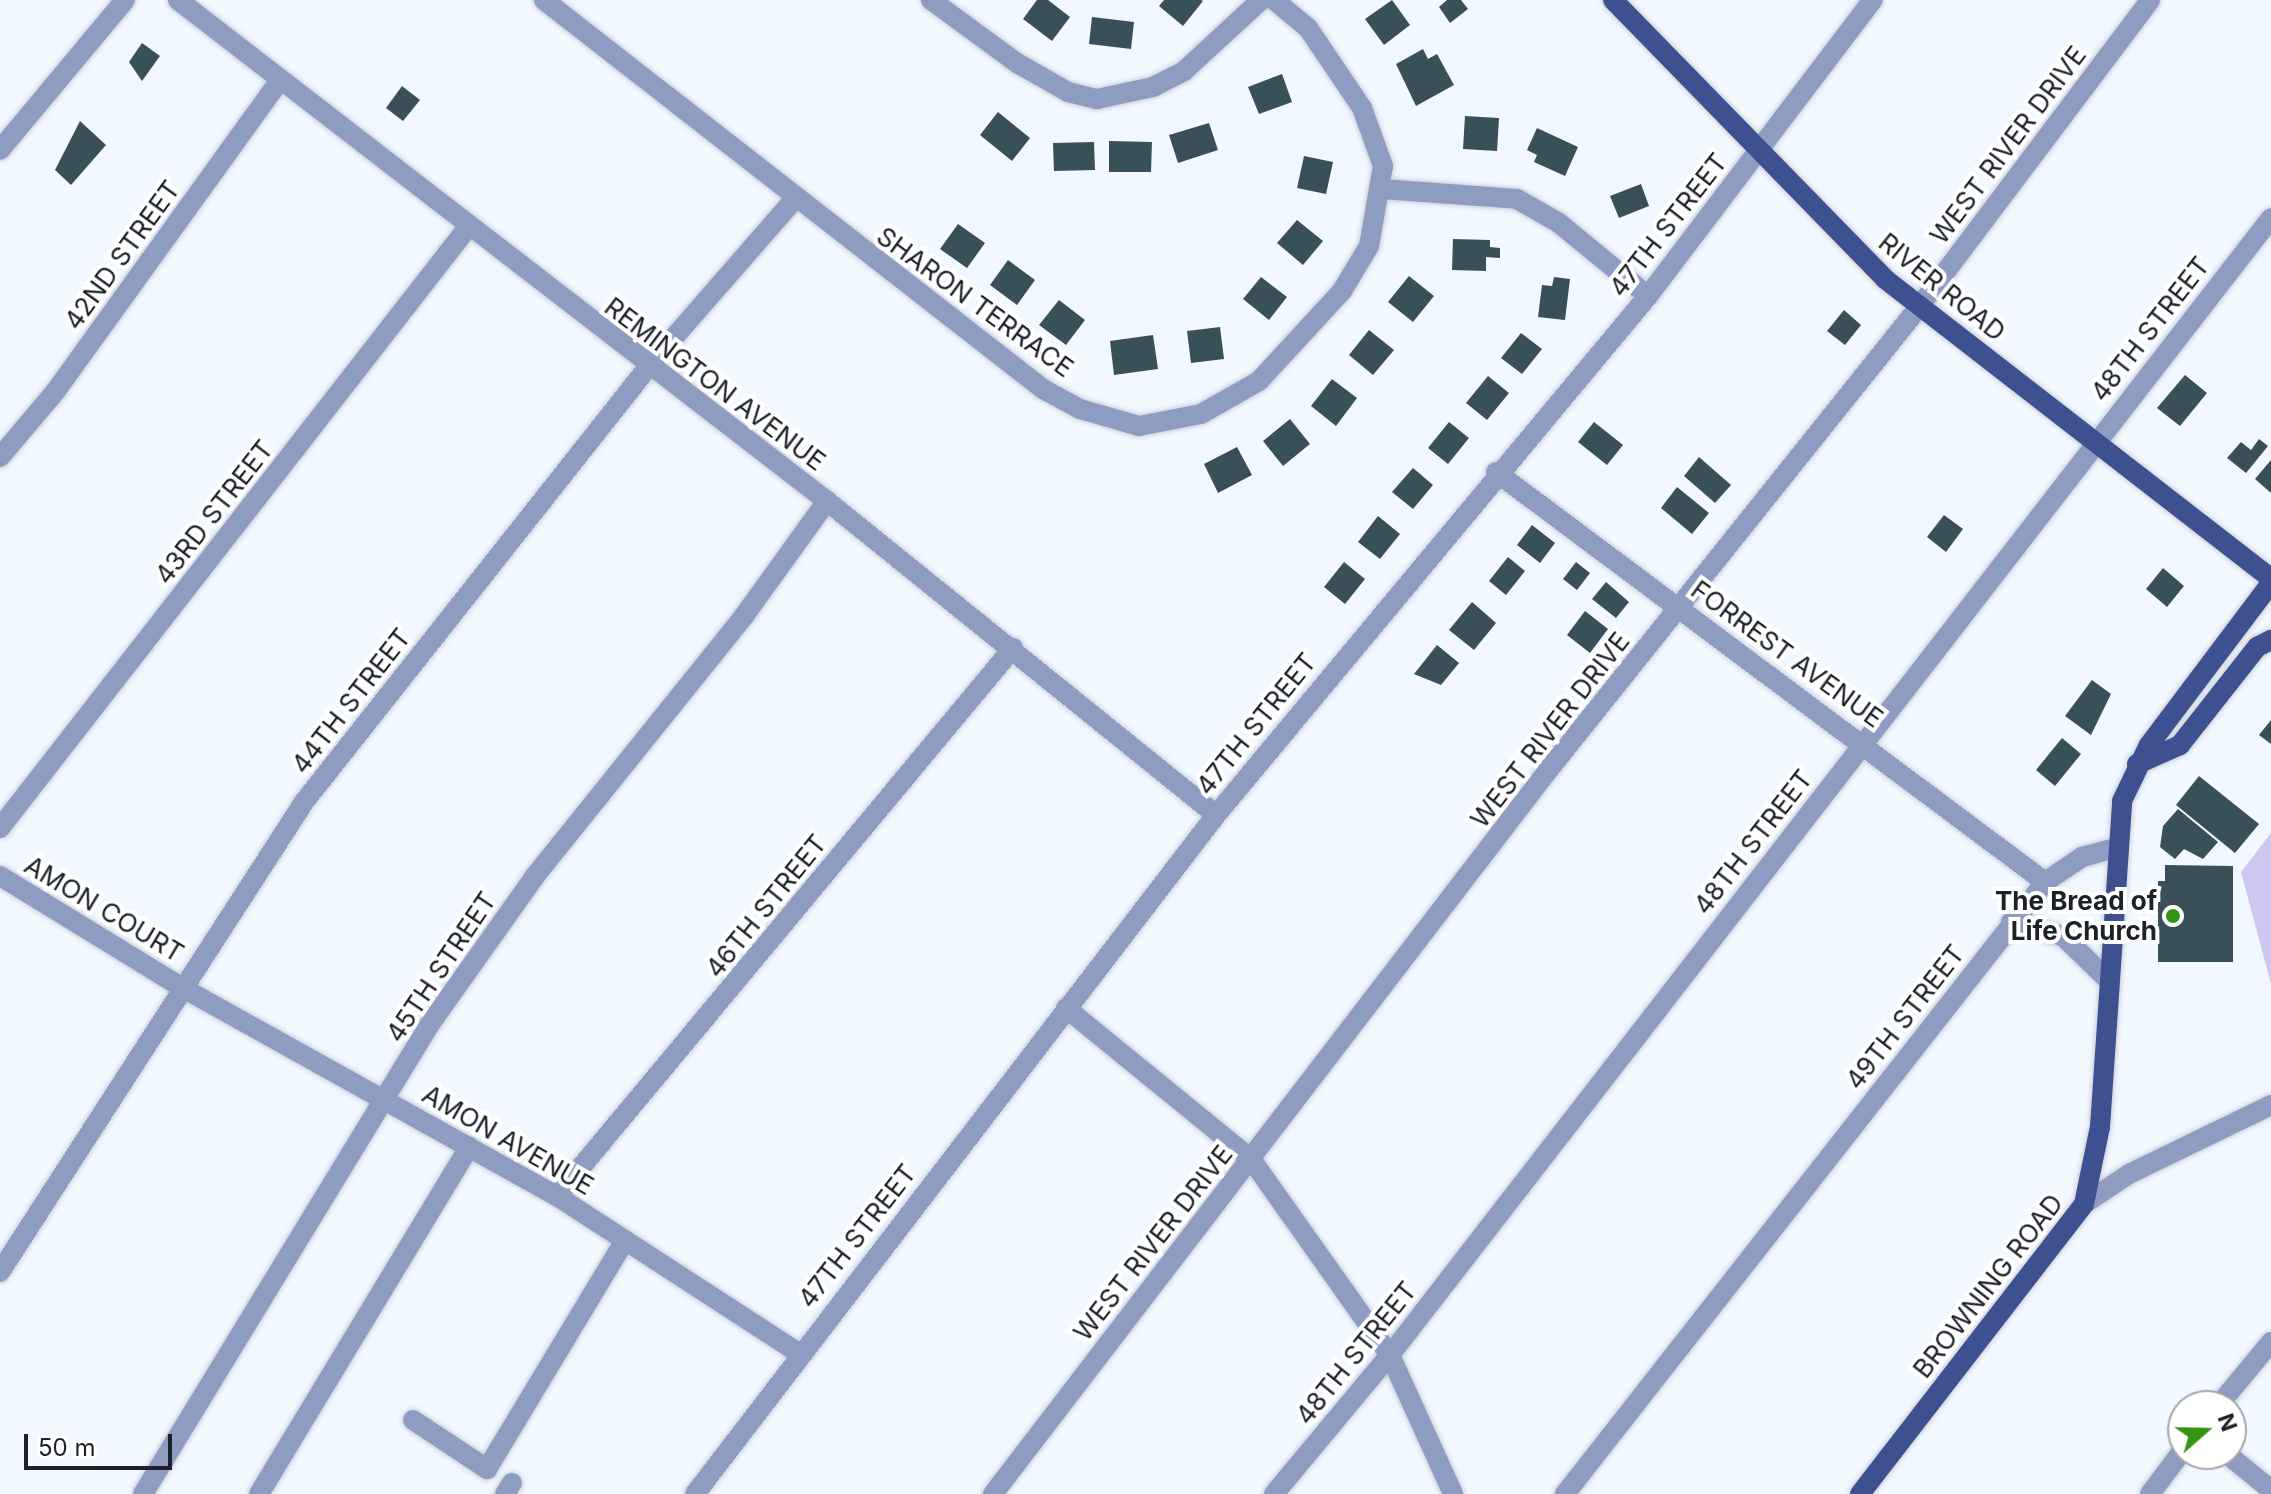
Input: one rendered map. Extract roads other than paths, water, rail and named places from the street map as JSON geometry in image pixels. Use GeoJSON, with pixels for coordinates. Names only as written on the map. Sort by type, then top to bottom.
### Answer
{"type":"FeatureCollection","features":[{"type":"Feature","properties":{"kind":"main road","name":"RIVER ROAD"},"geometry":{"type":"LineString","coordinates":[[1613,0],[1758,152],[1919,307],[2095,440],[2271,580]]}},
{"type":"Feature","properties":{"kind":"main road"},"geometry":{"type":"LineString","coordinates":[[2115,848],[2137,764],[2271,580]]}},
{"type":"Feature","properties":{"kind":"main road"},"geometry":{"type":"LineString","coordinates":[[2137,764],[2180,745],[2257,647],[2271,640]]}},
{"type":"Feature","properties":{"kind":"main road","name":"BROWNING ROAD"},"geometry":{"type":"LineString","coordinates":[[1860,1494],[2084,1204],[2100,1127],[2115,848]]}},
{"type":"Feature","properties":{"kind":"street"},"geometry":{"type":"LineString","coordinates":[[0,150],[125,0]]}},
{"type":"Feature","properties":{"kind":"street","name":"REMINGTON AVENUE"},"geometry":{"type":"LineString","coordinates":[[178,0],[468,227],[827,501],[1013,648],[1216,815]]}},
{"type":"Feature","properties":{"kind":"street"},"geometry":{"type":"LineString","coordinates":[[931,0],[1017,63],[1068,92],[1097,99],[1153,87],[1184,71],[1261,0]]}},
{"type":"Feature","properties":{"kind":"street","name":"SHARON TERRACE"},"geometry":{"type":"LineString","coordinates":[[556,3],[794,200],[1043,389],[1080,409],[1139,426],[1201,414],[1259,381],[1342,291],[1369,246],[1382,189],[1383,166],[1362,108],[1308,28],[1274,0]]}},
{"type":"Feature","properties":{"kind":"street","name":"WEST RIVER DRIVE"},"geometry":{"type":"LineString","coordinates":[[993,1494],[1679,607],[1919,307],[2150,0]]}},
{"type":"Feature","properties":{"kind":"street","name":"47TH STREET"},"geometry":{"type":"LineString","coordinates":[[695,1494],[799,1353],[1216,815],[1496,472],[1648,296],[1758,152],[1861,5]]}},
{"type":"Feature","properties":{"kind":"street","name":"42ND STREET"},"geometry":{"type":"LineString","coordinates":[[0,457],[55,392],[280,80]]}},
{"type":"Feature","properties":{"kind":"street"},"geometry":{"type":"LineString","coordinates":[[1382,189],[1517,199],[1559,223],[1648,296]]}},
{"type":"Feature","properties":{"kind":"street","name":"44TH STREET"},"geometry":{"type":"LineString","coordinates":[[0,1272],[181,987],[304,802],[649,366],[794,200]]}},
{"type":"Feature","properties":{"kind":"street","name":"48TH STREET"},"geometry":{"type":"LineString","coordinates":[[1274,1494],[1390,1355],[2095,440],[2271,218]]}},
{"type":"Feature","properties":{"kind":"street","name":"43RD STREET"},"geometry":{"type":"LineString","coordinates":[[0,828],[468,227]]}},
{"type":"Feature","properties":{"kind":"street","name":"FORREST AVENUE"},"geometry":{"type":"LineString","coordinates":[[1496,472],[1864,742],[2045,882]]}},
{"type":"Feature","properties":{"kind":"street","name":"45TH STREET"},"geometry":{"type":"LineString","coordinates":[[143,1494],[430,1024],[535,876],[744,616],[827,501]]}},
{"type":"Feature","properties":{"kind":"street","name":"46TH STREET"},"geometry":{"type":"LineString","coordinates":[[557,1196],[1013,648]]}},
{"type":"Feature","properties":{"kind":"street","name":"49TH STREET"},"geometry":{"type":"LineString","coordinates":[[1565,1494],[2045,882],[2082,857],[2115,848]]}},
{"type":"Feature","properties":{"kind":"street","name":"AMON COURT"},"geometry":{"type":"LineString","coordinates":[[0,876],[181,987]]}},
{"type":"Feature","properties":{"kind":"street"},"geometry":{"type":"LineString","coordinates":[[2011,922],[2063,936],[2106,978]]}},
{"type":"Feature","properties":{"kind":"street","name":"AMON AVENUE"},"geometry":{"type":"LineString","coordinates":[[181,987],[557,1196],[799,1353]]}},
{"type":"Feature","properties":{"kind":"street"},"geometry":{"type":"LineString","coordinates":[[1066,1008],[1251,1159],[1390,1355],[1453,1494]]}},
{"type":"Feature","properties":{"kind":"street"},"geometry":{"type":"LineString","coordinates":[[2084,1204],[2129,1174],[2271,1105]]}},
{"type":"Feature","properties":{"kind":"street"},"geometry":{"type":"LineString","coordinates":[[259,1494],[469,1147]]}},
{"type":"Feature","properties":{"kind":"street"},"geometry":{"type":"LineString","coordinates":[[413,1420],[487,1469],[625,1240]]}},
{"type":"Feature","properties":{"kind":"street"},"geometry":{"type":"LineString","coordinates":[[2231,1390],[2271,1342]]}},
{"type":"Feature","properties":{"kind":"street"},"geometry":{"type":"LineString","coordinates":[[2150,1494],[2168,1470]]}},
{"type":"Feature","properties":{"kind":"street"},"geometry":{"type":"LineString","coordinates":[[2247,1470],[2271,1490]]}},
{"type":"Feature","properties":{"kind":"place","name":"The Bread of Life Church"},"geometry":{"type":"Point","coordinates":[2173,916]}}]}
